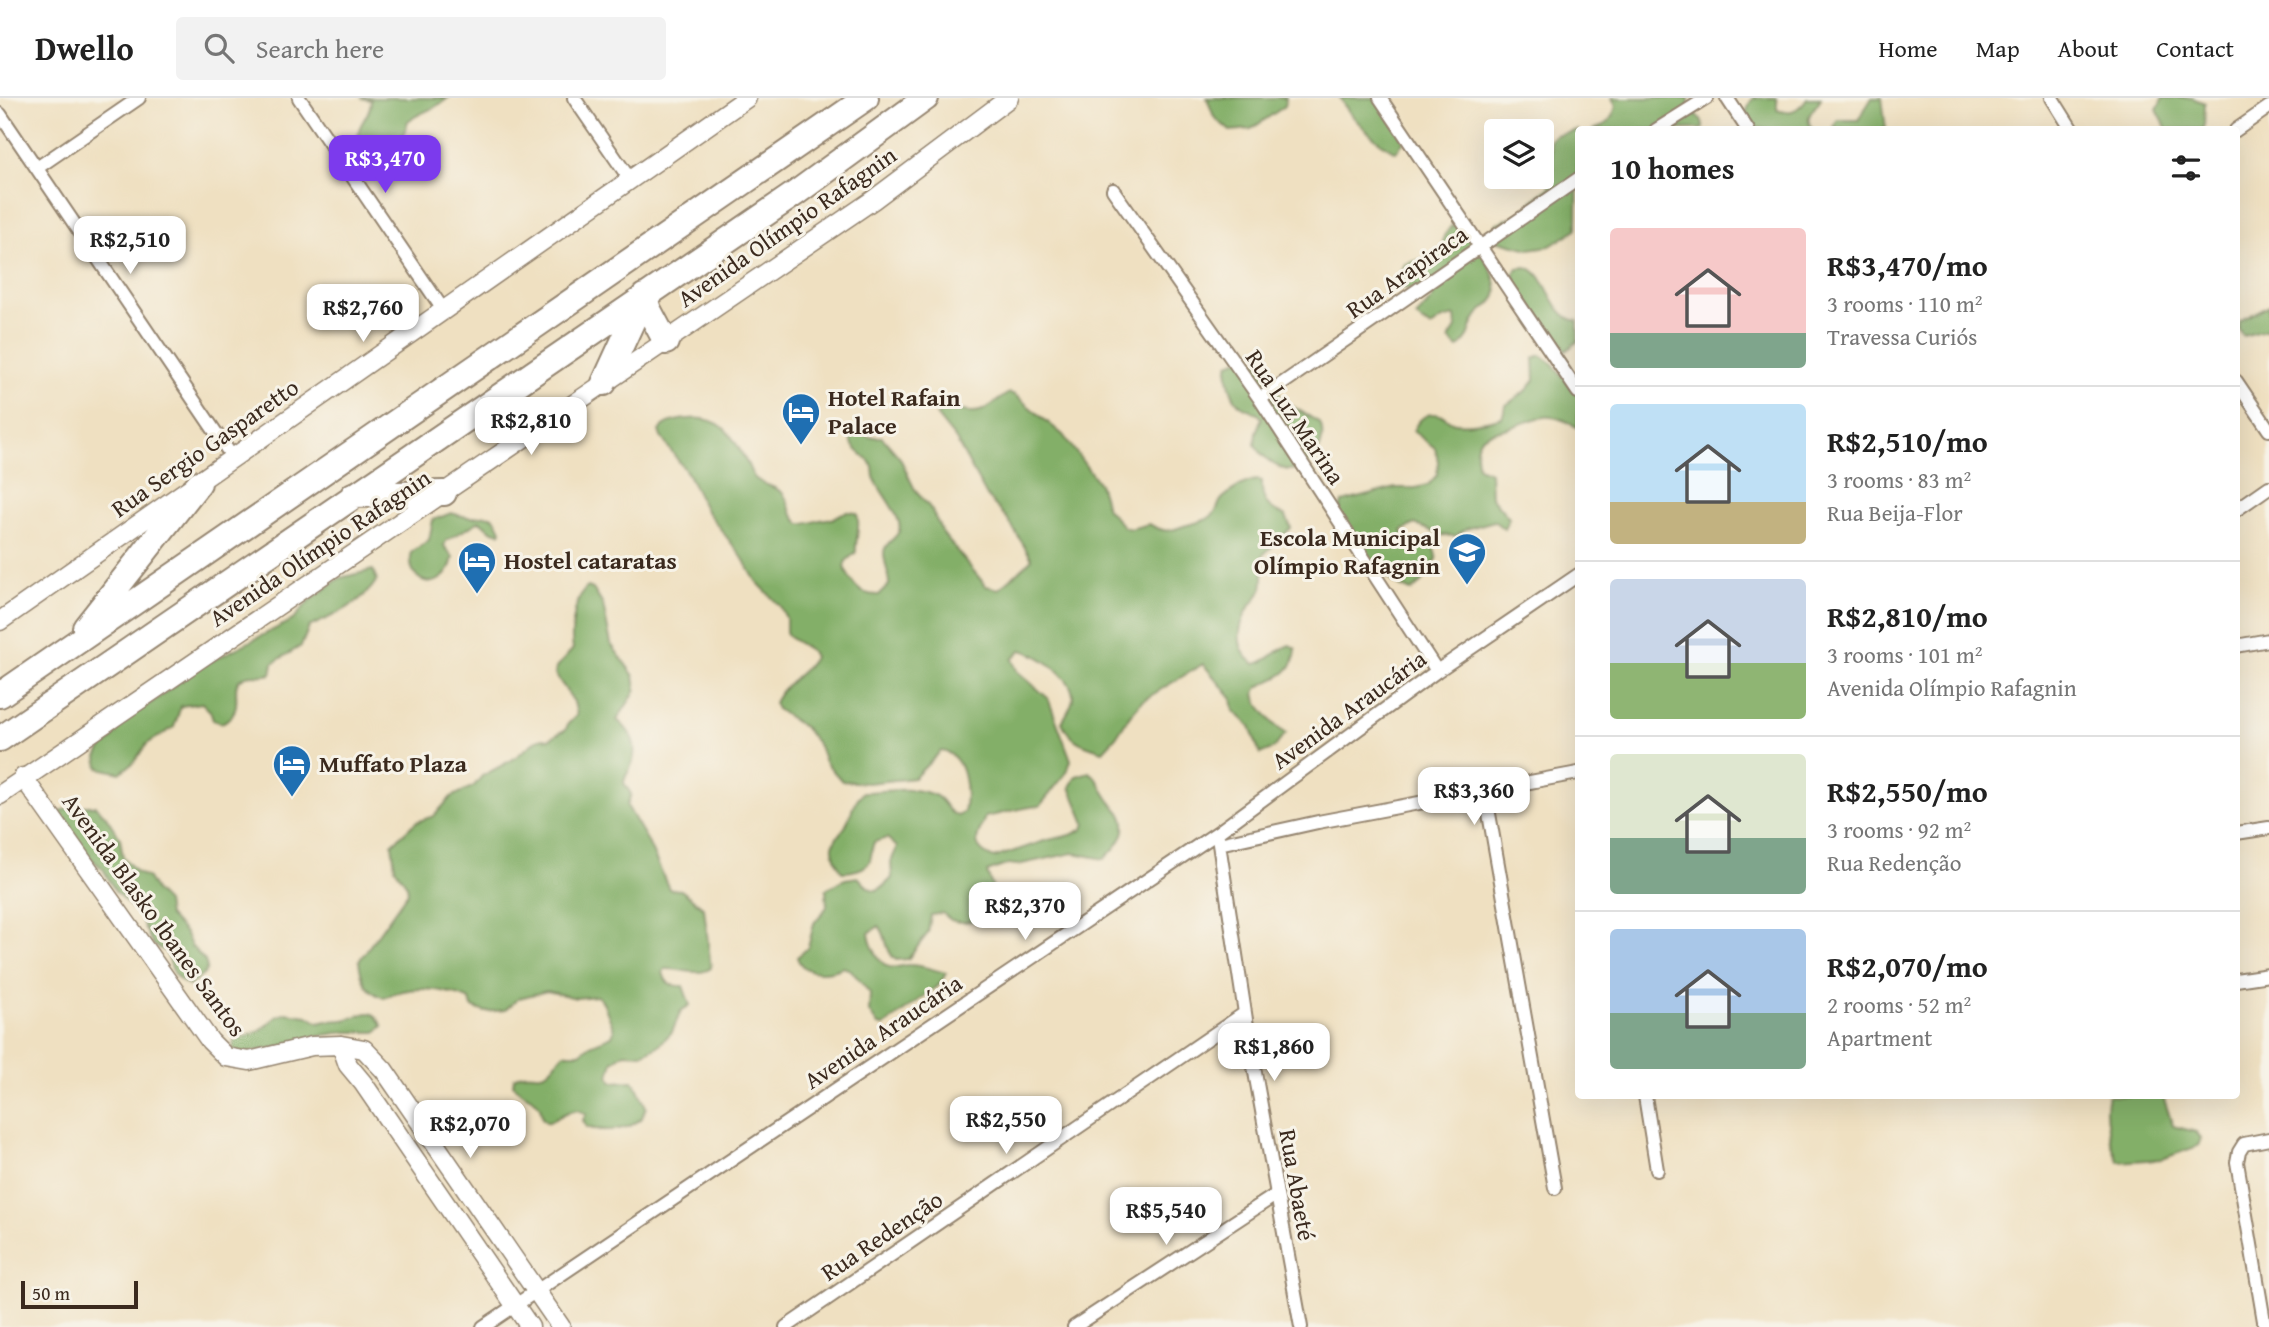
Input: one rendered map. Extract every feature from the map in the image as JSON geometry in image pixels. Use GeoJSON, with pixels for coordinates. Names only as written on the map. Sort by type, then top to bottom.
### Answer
{"type":"FeatureCollection","features":[{"type":"Feature","properties":{"kind":"highway"},"geometry":{"type":"LineString","coordinates":[[0,695],[866,98]]}},
{"type":"Feature","properties":{"kind":"highway"},"geometry":{"type":"LineString","coordinates":[[0,738],[796,193],[926,98]]}},
{"type":"Feature","properties":{"kind":"highway"},"geometry":{"type":"LineString","coordinates":[[644,296],[666,342]]}},
{"type":"Feature","properties":{"kind":"highway"},"geometry":{"type":"LineString","coordinates":[[604,383],[644,296]]}},
{"type":"Feature","properties":{"kind":"highway"},"geometry":{"type":"LineString","coordinates":[[71,646],[200,483]]}},
{"type":"Feature","properties":{"kind":"highway"},"geometry":{"type":"LineString","coordinates":[[353,495],[444,493]]}},
{"type":"Feature","properties":{"kind":"street"},"geometry":{"type":"LineString","coordinates":[[37,168],[139,98]]}},
{"type":"Feature","properties":{"kind":"street"},"geometry":{"type":"LineString","coordinates":[[299,98],[444,311]]}},
{"type":"Feature","properties":{"kind":"street"},"geometry":{"type":"LineString","coordinates":[[574,98],[631,181]]}},
{"type":"Feature","properties":{"kind":"street","name":"Rua Sergio Gasparetto"},"geometry":{"type":"LineString","coordinates":[[0,621],[747,98]]}},
{"type":"Feature","properties":{"kind":"street","name":"Avenida Olímpio Rafagnin"},"geometry":{"type":"LineString","coordinates":[[0,794],[873,200],[1009,98]]}},
{"type":"Feature","properties":{"kind":"street"},"geometry":{"type":"LineString","coordinates":[[1380,98],[1575,388]]}},
{"type":"Feature","properties":{"kind":"street"},"geometry":{"type":"LineString","coordinates":[[1662,126],[1707,98]]}},
{"type":"Feature","properties":{"kind":"street"},"geometry":{"type":"LineString","coordinates":[[1727,98],[1745,126]]}},
{"type":"Feature","properties":{"kind":"street"},"geometry":{"type":"LineString","coordinates":[[2052,98],[2070,126]]}},
{"type":"Feature","properties":{"kind":"street"},"geometry":{"type":"LineString","coordinates":[[2240,127],[2269,107]]}},
{"type":"Feature","properties":{"kind":"street"},"geometry":{"type":"LineString","coordinates":[[0,114],[233,458]]}},
{"type":"Feature","properties":{"kind":"street","name":"Rua Arapiraca"},"geometry":{"type":"LineString","coordinates":[[1260,399],[1575,181]]}},
{"type":"Feature","properties":{"kind":"street","name":"Rua Luz Marina"},"geometry":{"type":"LineString","coordinates":[[1113,191],[1260,399],[1437,671]]}},
{"type":"Feature","properties":{"kind":"street"},"geometry":{"type":"LineString","coordinates":[[2240,387],[2269,430]]}},
{"type":"Feature","properties":{"kind":"street"},"geometry":{"type":"LineString","coordinates":[[2240,507],[2269,486]]}},
{"type":"Feature","properties":{"kind":"street","name":"Avenida Araucária"},"geometry":{"type":"LineString","coordinates":[[483,1327],[1218,839],[1437,671],[1575,577]]}},
{"type":"Feature","properties":{"kind":"street"},"geometry":{"type":"LineString","coordinates":[[2240,645],[2269,640]]}},
{"type":"Feature","properties":{"kind":"street"},"geometry":{"type":"LineString","coordinates":[[1218,839],[1575,774]]}},
{"type":"Feature","properties":{"kind":"street","name":"Avenida Blasko Ibanes Santos"},"geometry":{"type":"LineString","coordinates":[[23,777],[210,1041],[226,1057],[248,1061],[312,1046],[341,1045]]}},
{"type":"Feature","properties":{"kind":"street"},"geometry":{"type":"LineString","coordinates":[[1485,791],[1555,1188]]}},
{"type":"Feature","properties":{"kind":"street"},"geometry":{"type":"LineString","coordinates":[[2240,832],[2269,828]]}},
{"type":"Feature","properties":{"kind":"street","name":"Rua Abaeté"},"geometry":{"type":"LineString","coordinates":[[1218,839],[1245,1013],[1301,1327]]}},
{"type":"Feature","properties":{"kind":"street"},"geometry":{"type":"LineString","coordinates":[[2240,979],[2269,975]]}},
{"type":"Feature","properties":{"kind":"street","name":"Rua Redenção"},"geometry":{"type":"LineString","coordinates":[[786,1327],[1245,1013]]}},
{"type":"Feature","properties":{"kind":"street"},"geometry":{"type":"LineString","coordinates":[[530,1327],[348,1065],[341,1045],[364,1049],[384,1070],[561,1327]]}},
{"type":"Feature","properties":{"kind":"street"},"geometry":{"type":"LineString","coordinates":[[1645,1099],[1657,1170]]}},
{"type":"Feature","properties":{"kind":"street"},"geometry":{"type":"LineString","coordinates":[[2265,1327],[2237,1162],[2244,1144],[2269,1139]]}},
{"type":"Feature","properties":{"kind":"street"},"geometry":{"type":"LineString","coordinates":[[1074,1327],[1277,1194]]}},
{"type":"Feature","properties":{"kind":"green space"},"geometry":{"type":"Polygon","coordinates":[[[361,98],[448,98],[408,121],[396,144],[373,155],[358,140],[371,100],[361,98]]]}},
{"type":"Feature","properties":{"kind":"green space"},"geometry":{"type":"Polygon","coordinates":[[[1207,98],[1286,98],[1285,106],[1251,129],[1230,131],[1214,117],[1207,98]]]}},
{"type":"Feature","properties":{"kind":"green space"},"geometry":{"type":"Polygon","coordinates":[[[1340,98],[1377,98],[1404,141],[1396,152],[1364,128],[1340,98]]]}},
{"type":"Feature","properties":{"kind":"green space"},"geometry":{"type":"Polygon","coordinates":[[[1612,98],[1689,98],[1689,111],[1701,120],[1703,126],[1603,126],[1611,119],[1616,106],[1612,98]]]}},
{"type":"Feature","properties":{"kind":"green space"},"geometry":{"type":"Polygon","coordinates":[[[1753,98],[1777,98],[1777,110],[1786,112],[1798,108],[1807,98],[1821,98],[1810,113],[1811,126],[1754,126],[1747,120],[1747,111],[1753,98]]]}},
{"type":"Feature","properties":{"kind":"green space"},"geometry":{"type":"Polygon","coordinates":[[[1872,98],[1882,98],[1886,126],[1834,126],[1838,120],[1858,120],[1872,98]]]}},
{"type":"Feature","properties":{"kind":"green space"},"geometry":{"type":"Polygon","coordinates":[[[2163,98],[2192,98],[2205,103],[2204,126],[2165,126],[2157,110],[2163,98]]]}},
{"type":"Feature","properties":{"kind":"green space"},"geometry":{"type":"Polygon","coordinates":[[[1575,131],[1575,230],[1550,246],[1529,249],[1496,240],[1491,235],[1497,223],[1527,211],[1533,200],[1547,189],[1554,189],[1554,136],[1575,131]]]}},
{"type":"Feature","properties":{"kind":"green space"},"geometry":{"type":"Polygon","coordinates":[[[1452,225],[1463,228],[1474,239],[1486,259],[1497,289],[1496,296],[1477,316],[1468,337],[1458,348],[1449,339],[1456,328],[1455,316],[1443,319],[1431,327],[1416,317],[1433,298],[1433,285],[1415,289],[1401,288],[1399,276],[1405,264],[1430,257],[1442,249],[1444,236],[1452,225]]]}},
{"type":"Feature","properties":{"kind":"green space"},"geometry":{"type":"Polygon","coordinates":[[[1526,267],[1534,271],[1561,312],[1575,320],[1575,344],[1566,351],[1517,286],[1514,273],[1518,268],[1526,267]]]}},
{"type":"Feature","properties":{"kind":"green space"},"geometry":{"type":"Polygon","coordinates":[[[2269,305],[2269,329],[2243,336],[2240,321],[2269,305]]]}},
{"type":"Feature","properties":{"kind":"green space"},"geometry":{"type":"Polygon","coordinates":[[[1541,355],[1552,363],[1575,391],[1575,426],[1561,419],[1547,417],[1484,436],[1477,446],[1478,467],[1490,472],[1491,497],[1509,518],[1504,529],[1494,521],[1466,529],[1455,536],[1441,535],[1415,524],[1402,531],[1408,545],[1433,546],[1437,559],[1422,582],[1411,591],[1399,585],[1378,569],[1353,536],[1338,514],[1342,502],[1395,488],[1428,485],[1437,475],[1438,461],[1435,448],[1413,431],[1418,422],[1433,414],[1452,422],[1463,423],[1502,417],[1506,405],[1527,390],[1535,380],[1534,358],[1541,355]]]}},
{"type":"Feature","properties":{"kind":"green space"},"geometry":{"type":"Polygon","coordinates":[[[1242,358],[1263,366],[1271,376],[1282,400],[1320,423],[1322,441],[1314,458],[1307,464],[1291,470],[1281,468],[1266,458],[1255,445],[1256,432],[1262,418],[1238,403],[1228,380],[1229,363],[1242,358]]]}},
{"type":"Feature","properties":{"kind":"green space"},"geometry":{"type":"Polygon","coordinates":[[[1009,393],[1015,395],[1063,435],[1099,484],[1107,509],[1124,527],[1130,529],[1149,524],[1162,530],[1170,530],[1207,519],[1213,515],[1221,500],[1236,488],[1253,481],[1262,481],[1266,503],[1286,516],[1291,528],[1263,555],[1262,588],[1244,618],[1240,640],[1244,653],[1255,664],[1290,645],[1296,649],[1293,662],[1286,671],[1256,690],[1256,698],[1262,709],[1275,726],[1286,733],[1274,748],[1260,754],[1250,726],[1234,711],[1232,698],[1203,664],[1142,701],[1103,751],[1096,749],[1073,738],[1065,729],[1062,722],[1073,697],[1072,689],[1061,674],[1037,656],[1021,650],[1012,659],[1017,671],[1048,698],[1071,760],[1067,772],[1040,806],[985,817],[978,837],[978,846],[994,858],[1083,829],[1085,823],[1070,787],[1076,776],[1089,772],[1121,813],[1124,822],[1123,834],[1104,859],[1073,853],[1017,865],[1009,864],[987,872],[996,896],[994,909],[984,917],[970,921],[951,920],[942,913],[931,915],[928,933],[908,959],[896,960],[892,956],[879,926],[869,933],[875,951],[887,966],[892,968],[913,965],[946,973],[940,984],[884,1026],[878,1025],[869,1012],[870,993],[851,970],[843,967],[817,972],[805,968],[797,957],[808,948],[814,923],[827,907],[826,889],[845,879],[858,877],[867,887],[878,890],[892,878],[891,862],[897,847],[887,838],[874,842],[870,860],[862,868],[842,872],[836,860],[834,843],[845,827],[859,796],[863,792],[925,792],[938,797],[958,816],[964,812],[965,804],[965,785],[960,767],[956,759],[941,751],[914,778],[868,783],[842,781],[825,762],[819,746],[805,728],[777,709],[774,703],[778,696],[814,657],[811,651],[789,637],[786,632],[786,618],[780,606],[756,581],[742,557],[705,509],[688,474],[659,431],[669,423],[684,419],[701,419],[719,425],[738,446],[755,478],[781,492],[800,524],[832,519],[847,512],[857,514],[856,552],[846,561],[844,567],[857,588],[872,595],[879,595],[889,585],[885,550],[899,531],[900,525],[876,483],[873,467],[854,447],[851,432],[858,429],[869,437],[882,437],[900,458],[914,488],[931,509],[943,534],[986,586],[999,589],[1032,559],[1007,518],[988,498],[956,440],[936,415],[953,409],[980,411],[1009,393]]]}},
{"type":"Feature","properties":{"kind":"green space"},"geometry":{"type":"Polygon","coordinates":[[[451,513],[469,517],[491,516],[496,520],[500,533],[490,530],[480,521],[446,541],[444,546],[453,557],[449,570],[442,578],[426,582],[414,572],[412,552],[429,540],[433,520],[451,513]]]}},
{"type":"Feature","properties":{"kind":"green space"},"geometry":{"type":"Polygon","coordinates":[[[373,570],[377,580],[364,596],[347,608],[309,627],[301,646],[273,663],[271,674],[247,676],[239,681],[236,686],[235,711],[222,723],[213,720],[210,711],[202,703],[181,706],[174,727],[147,744],[133,763],[120,773],[99,768],[97,757],[123,720],[201,666],[293,620],[308,602],[340,578],[373,570]]]}},
{"type":"Feature","properties":{"kind":"green space"},"geometry":{"type":"Polygon","coordinates":[[[588,587],[593,589],[603,605],[611,644],[634,676],[636,689],[617,720],[626,728],[634,743],[633,761],[624,783],[631,794],[627,806],[647,840],[669,889],[681,890],[704,908],[711,968],[701,972],[665,969],[663,972],[669,984],[683,986],[690,1005],[681,1011],[672,1032],[658,1046],[642,1054],[625,1053],[613,1061],[609,1076],[612,1082],[633,1081],[646,1107],[636,1123],[607,1130],[586,1127],[583,1120],[586,1114],[578,1110],[547,1123],[542,1118],[539,1105],[513,1084],[518,1075],[544,1073],[553,1067],[564,1053],[580,1053],[590,1045],[612,1036],[614,1030],[603,1002],[597,996],[576,998],[547,991],[519,998],[505,1010],[485,1012],[472,1007],[470,1000],[438,990],[416,989],[384,998],[366,984],[359,961],[408,892],[407,885],[395,868],[392,844],[416,822],[434,816],[451,797],[474,786],[482,776],[512,760],[537,740],[549,739],[566,729],[577,715],[574,702],[555,674],[556,668],[573,649],[576,606],[588,587]]]}},
{"type":"Feature","properties":{"kind":"green space"},"geometry":{"type":"Polygon","coordinates":[[[75,806],[95,806],[105,815],[120,838],[123,857],[136,872],[148,878],[166,902],[168,915],[186,934],[191,946],[205,961],[207,968],[204,974],[189,986],[175,975],[165,951],[153,945],[142,922],[143,915],[115,891],[103,869],[74,844],[57,814],[75,806]]]}},
{"type":"Feature","properties":{"kind":"green space"},"geometry":{"type":"Polygon","coordinates":[[[286,1013],[308,1016],[319,1023],[370,1013],[379,1019],[383,1026],[376,1032],[343,1032],[239,1054],[233,1049],[234,1040],[260,1031],[276,1017],[286,1013]]]}},
{"type":"Feature","properties":{"kind":"green space"},"geometry":{"type":"Polygon","coordinates":[[[2107,1099],[2164,1099],[2173,1126],[2196,1132],[2201,1138],[2198,1146],[2162,1159],[2118,1162],[2110,1138],[2107,1099]]]}},
{"type":"Feature","properties":{"kind":"place","name":"Hotel Rafain Palace"},"geometry":{"type":"Point","coordinates":[801,446]}},
{"type":"Feature","properties":{"kind":"place","name":"Escola Municipal Olímpio Rafagnin"},"geometry":{"type":"Point","coordinates":[1467,586]}},
{"type":"Feature","properties":{"kind":"place","name":"Hostel cataratas"},"geometry":{"type":"Point","coordinates":[477,595]}},
{"type":"Feature","properties":{"kind":"place","name":"Muffato Plaza"},"geometry":{"type":"Point","coordinates":[292,798]}}]}
